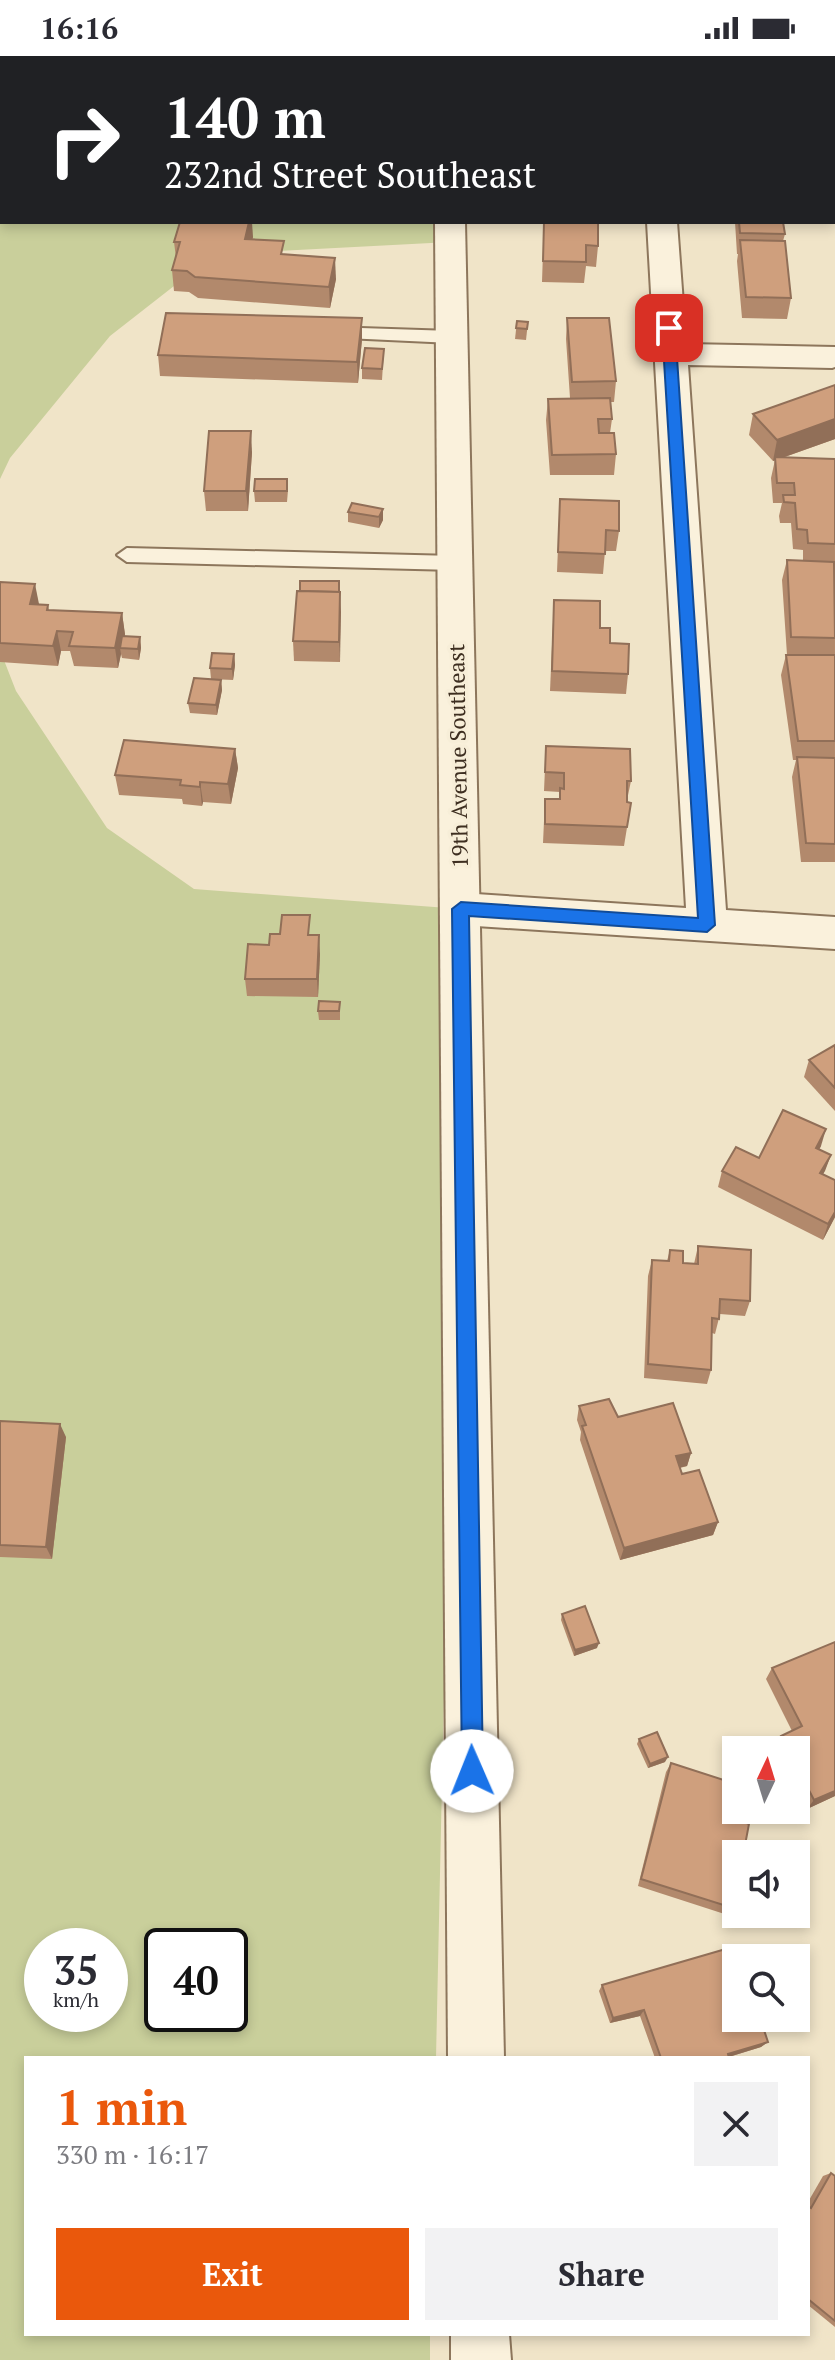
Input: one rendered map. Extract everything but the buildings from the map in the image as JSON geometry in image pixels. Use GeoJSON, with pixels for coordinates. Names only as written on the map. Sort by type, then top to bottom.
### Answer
{"type":"FeatureCollection","features":[{"type":"Feature","properties":{"kind":"street","name":"19th Avenue Southeast"},"geometry":{"type":"LineString","coordinates":[[450,224],[476,2056]]}},
{"type":"Feature","properties":{"kind":"street"},"geometry":{"type":"LineString","coordinates":[[662,224],[707,925]]}},
{"type":"Feature","properties":{"kind":"street"},"geometry":{"type":"LineString","coordinates":[[671,354],[832,357]]}},
{"type":"Feature","properties":{"kind":"street"},"geometry":{"type":"LineString","coordinates":[[461,909],[835,933]]}},
{"type":"Feature","properties":{"kind":"street"},"geometry":{"type":"LineString","coordinates":[[480,2336],[481,2360]]}},
{"type":"Feature","properties":{"kind":"lane"},"geometry":{"type":"LineString","coordinates":[[306,332],[452,337]]}},
{"type":"Feature","properties":{"kind":"lane"},"geometry":{"type":"LineString","coordinates":[[127,555],[455,563]]}},
{"type":"Feature","properties":{"kind":"green space"},"geometry":{"type":"Polygon","coordinates":[[[0,224],[450,224],[450,242],[278,251],[206,261],[110,336],[10,458],[0,479],[0,224]]]}},
{"type":"Feature","properties":{"kind":"green space"},"geometry":{"type":"Polygon","coordinates":[[[0,650],[16,691],[107,828],[194,889],[461,909],[436,2056],[24,2056],[24,2336],[430,2336],[430,2360],[0,2360],[0,650]]]}},
{"type":"Feature","properties":{"kind":"route"},"geometry":{"type":"LineString","coordinates":[[472,1771],[461,909],[707,925],[669,328]]}}]}
